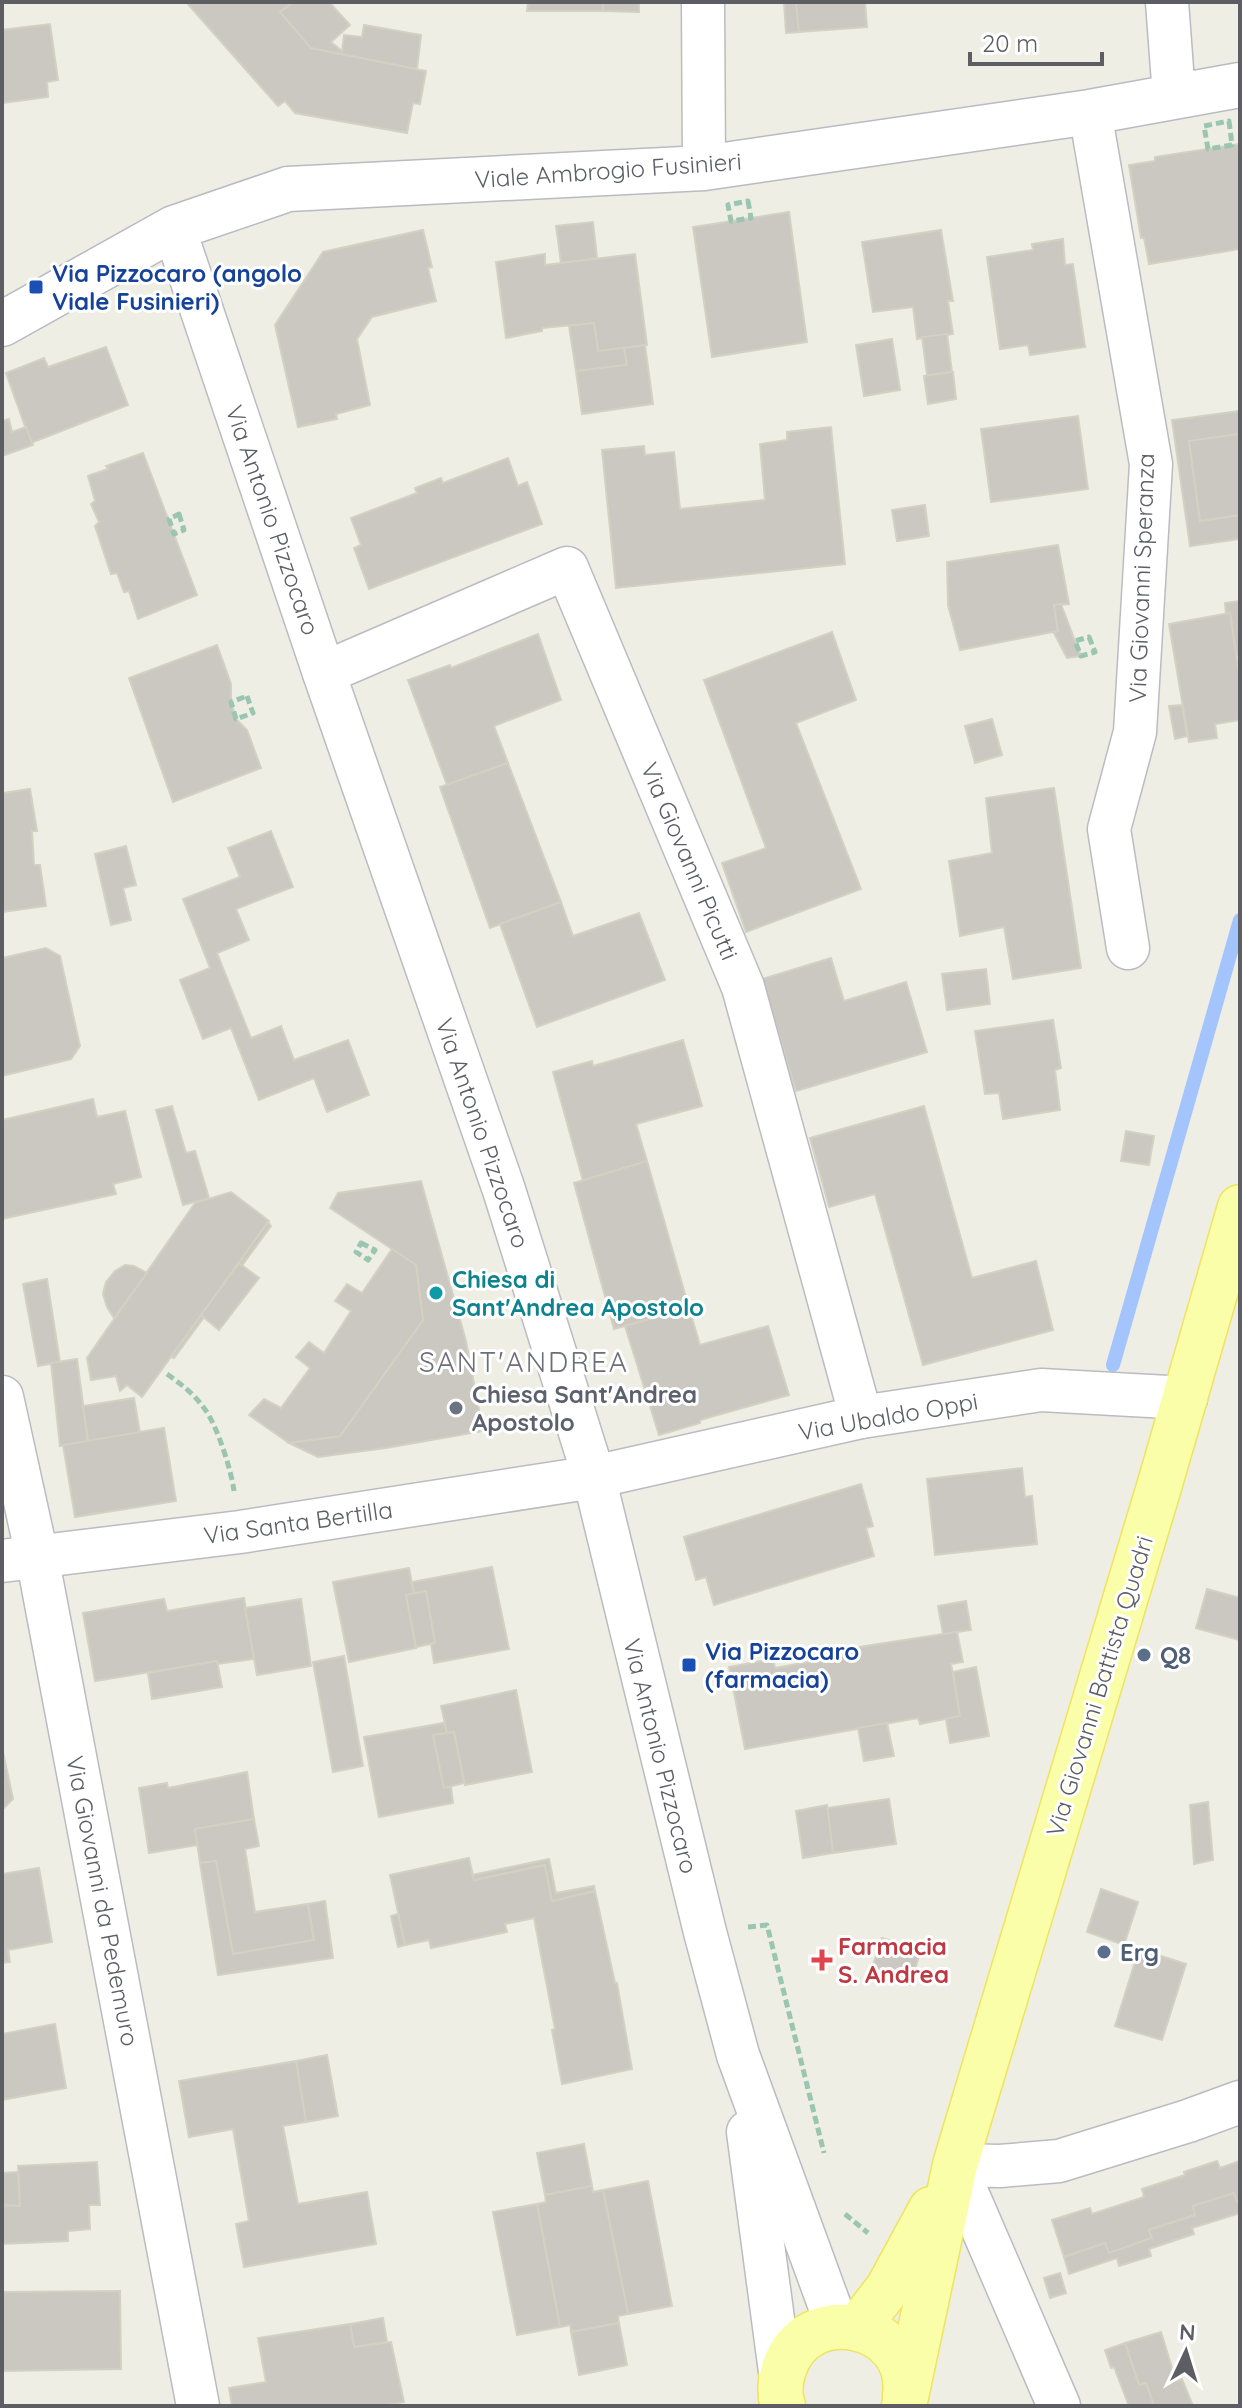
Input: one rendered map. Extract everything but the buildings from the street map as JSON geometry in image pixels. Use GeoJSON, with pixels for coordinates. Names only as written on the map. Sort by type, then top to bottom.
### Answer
{"type":"FeatureCollection","features":[{"type":"Feature","properties":{"kind":"main road","name":"Via Giovanni Battista Quadri"},"geometry":{"type":"LineString","coordinates":[[904,2406],[955,2165],[1186,1398],[1240,1207]]}},
{"type":"Feature","properties":{"kind":"main road","name":"Via Giovanni Battista Quadri"},"geometry":{"type":"LineString","coordinates":[[847,2327],[888,2288],[955,2165]]}},
{"type":"Feature","properties":{"kind":"main road","name":"Via Giovanni Battista Quadri"},"geometry":{"type":"LineString","coordinates":[[782,2393],[787,2360],[800,2343],[817,2331],[847,2327],[877,2335],[892,2349],[902,2367],[906,2387],[904,2406]]}},
{"type":"Feature","properties":{"kind":"street"},"geometry":{"type":"LineString","coordinates":[[703,2],[704,168]]}},
{"type":"Feature","properties":{"kind":"street"},"geometry":{"type":"LineString","coordinates":[[1167,2],[1174,96]]}},
{"type":"Feature","properties":{"kind":"street","name":"Viale Ambrogio Fusinieri"},"geometry":{"type":"LineString","coordinates":[[2,324],[174,228],[288,189],[704,168],[1090,112],[1240,85]]}},
{"type":"Feature","properties":{"kind":"street","name":"Via Giovanni Speranza"},"geometry":{"type":"LineString","coordinates":[[1090,112],[1151,464],[1135,732],[1109,829],[1128,948]]}},
{"type":"Feature","properties":{"kind":"street","name":"Via Antonio Pizzocaro"},"geometry":{"type":"LineString","coordinates":[[174,228],[324,673],[504,1190],[594,1477],[738,2055],[847,2327]]}},
{"type":"Feature","properties":{"kind":"street","name":"Via Giovanni Picutti"},"geometry":{"type":"LineString","coordinates":[[324,673],[567,568],[743,987],[861,1417]]}},
{"type":"Feature","properties":{"kind":"street","name":"Via Ubaldo Oppi"},"geometry":{"type":"LineString","coordinates":[[594,1477],[861,1417],[1041,1390],[1186,1398]]}},
{"type":"Feature","properties":{"kind":"street","name":"Via Giovanni da Pedemuro"},"geometry":{"type":"LineString","coordinates":[[2,1397],[20,1559],[198,2406]]}},
{"type":"Feature","properties":{"kind":"street","name":"Via Santa Bertilla"},"geometry":{"type":"LineString","coordinates":[[20,1559],[240,1532],[594,1477]]}},
{"type":"Feature","properties":{"kind":"street","name":"Via Antonio Pizzocaro"},"geometry":{"type":"LineString","coordinates":[[738,2055],[782,2393]]}},
{"type":"Feature","properties":{"kind":"street"},"geometry":{"type":"LineString","coordinates":[[1059,2406],[955,2165],[1000,2166],[1059,2161],[1240,2102]]}},
{"type":"Feature","properties":{"kind":"path"},"geometry":{"type":"LineString","coordinates":[[247,696],[253,713],[236,719],[231,702],[247,696]]}},
{"type":"Feature","properties":{"kind":"path"},"geometry":{"type":"LineString","coordinates":[[167,1374],[185,1387],[206,1411],[231,1471],[240,1532]]}},
{"type":"Feature","properties":{"kind":"path"},"geometry":{"type":"LineString","coordinates":[[705,1932],[767,1925],[824,2153]]}},
{"type":"Feature","properties":{"kind":"path"},"geometry":{"type":"LineString","coordinates":[[841,2208],[863,2232],[909,2249]]}},
{"type":"Feature","properties":{"kind":"waterway"},"geometry":{"type":"LineString","coordinates":[[1113,1365],[1240,920]]}},
{"type":"Feature","properties":{"kind":"place","name":"Via Pizzocaro (angolo Viale Fusinieri)"},"geometry":{"type":"Point","coordinates":[36,287]}},
{"type":"Feature","properties":{"kind":"place","name":"Chiesa di Sant'Andrea Apostolo"},"geometry":{"type":"Point","coordinates":[436,1293]}},
{"type":"Feature","properties":{"kind":"place","name":"Chiesa Sant'Andrea Apostolo"},"geometry":{"type":"Point","coordinates":[456,1408]}},
{"type":"Feature","properties":{"kind":"place","name":"Q8"},"geometry":{"type":"Point","coordinates":[1144,1655]}},
{"type":"Feature","properties":{"kind":"place","name":"Via Pizzocaro (farmacia)"},"geometry":{"type":"Point","coordinates":[689,1665]}},
{"type":"Feature","properties":{"kind":"place","name":"Erg"},"geometry":{"type":"Point","coordinates":[1104,1952]}},
{"type":"Feature","properties":{"kind":"place","name":"Farmacia S. Andrea"},"geometry":{"type":"Point","coordinates":[822,1960]}},
{"type":"Feature","properties":{"kind":"district","name":"SANT'ANDREA"},"geometry":{"type":"Point","coordinates":[524,1361]}}]}
